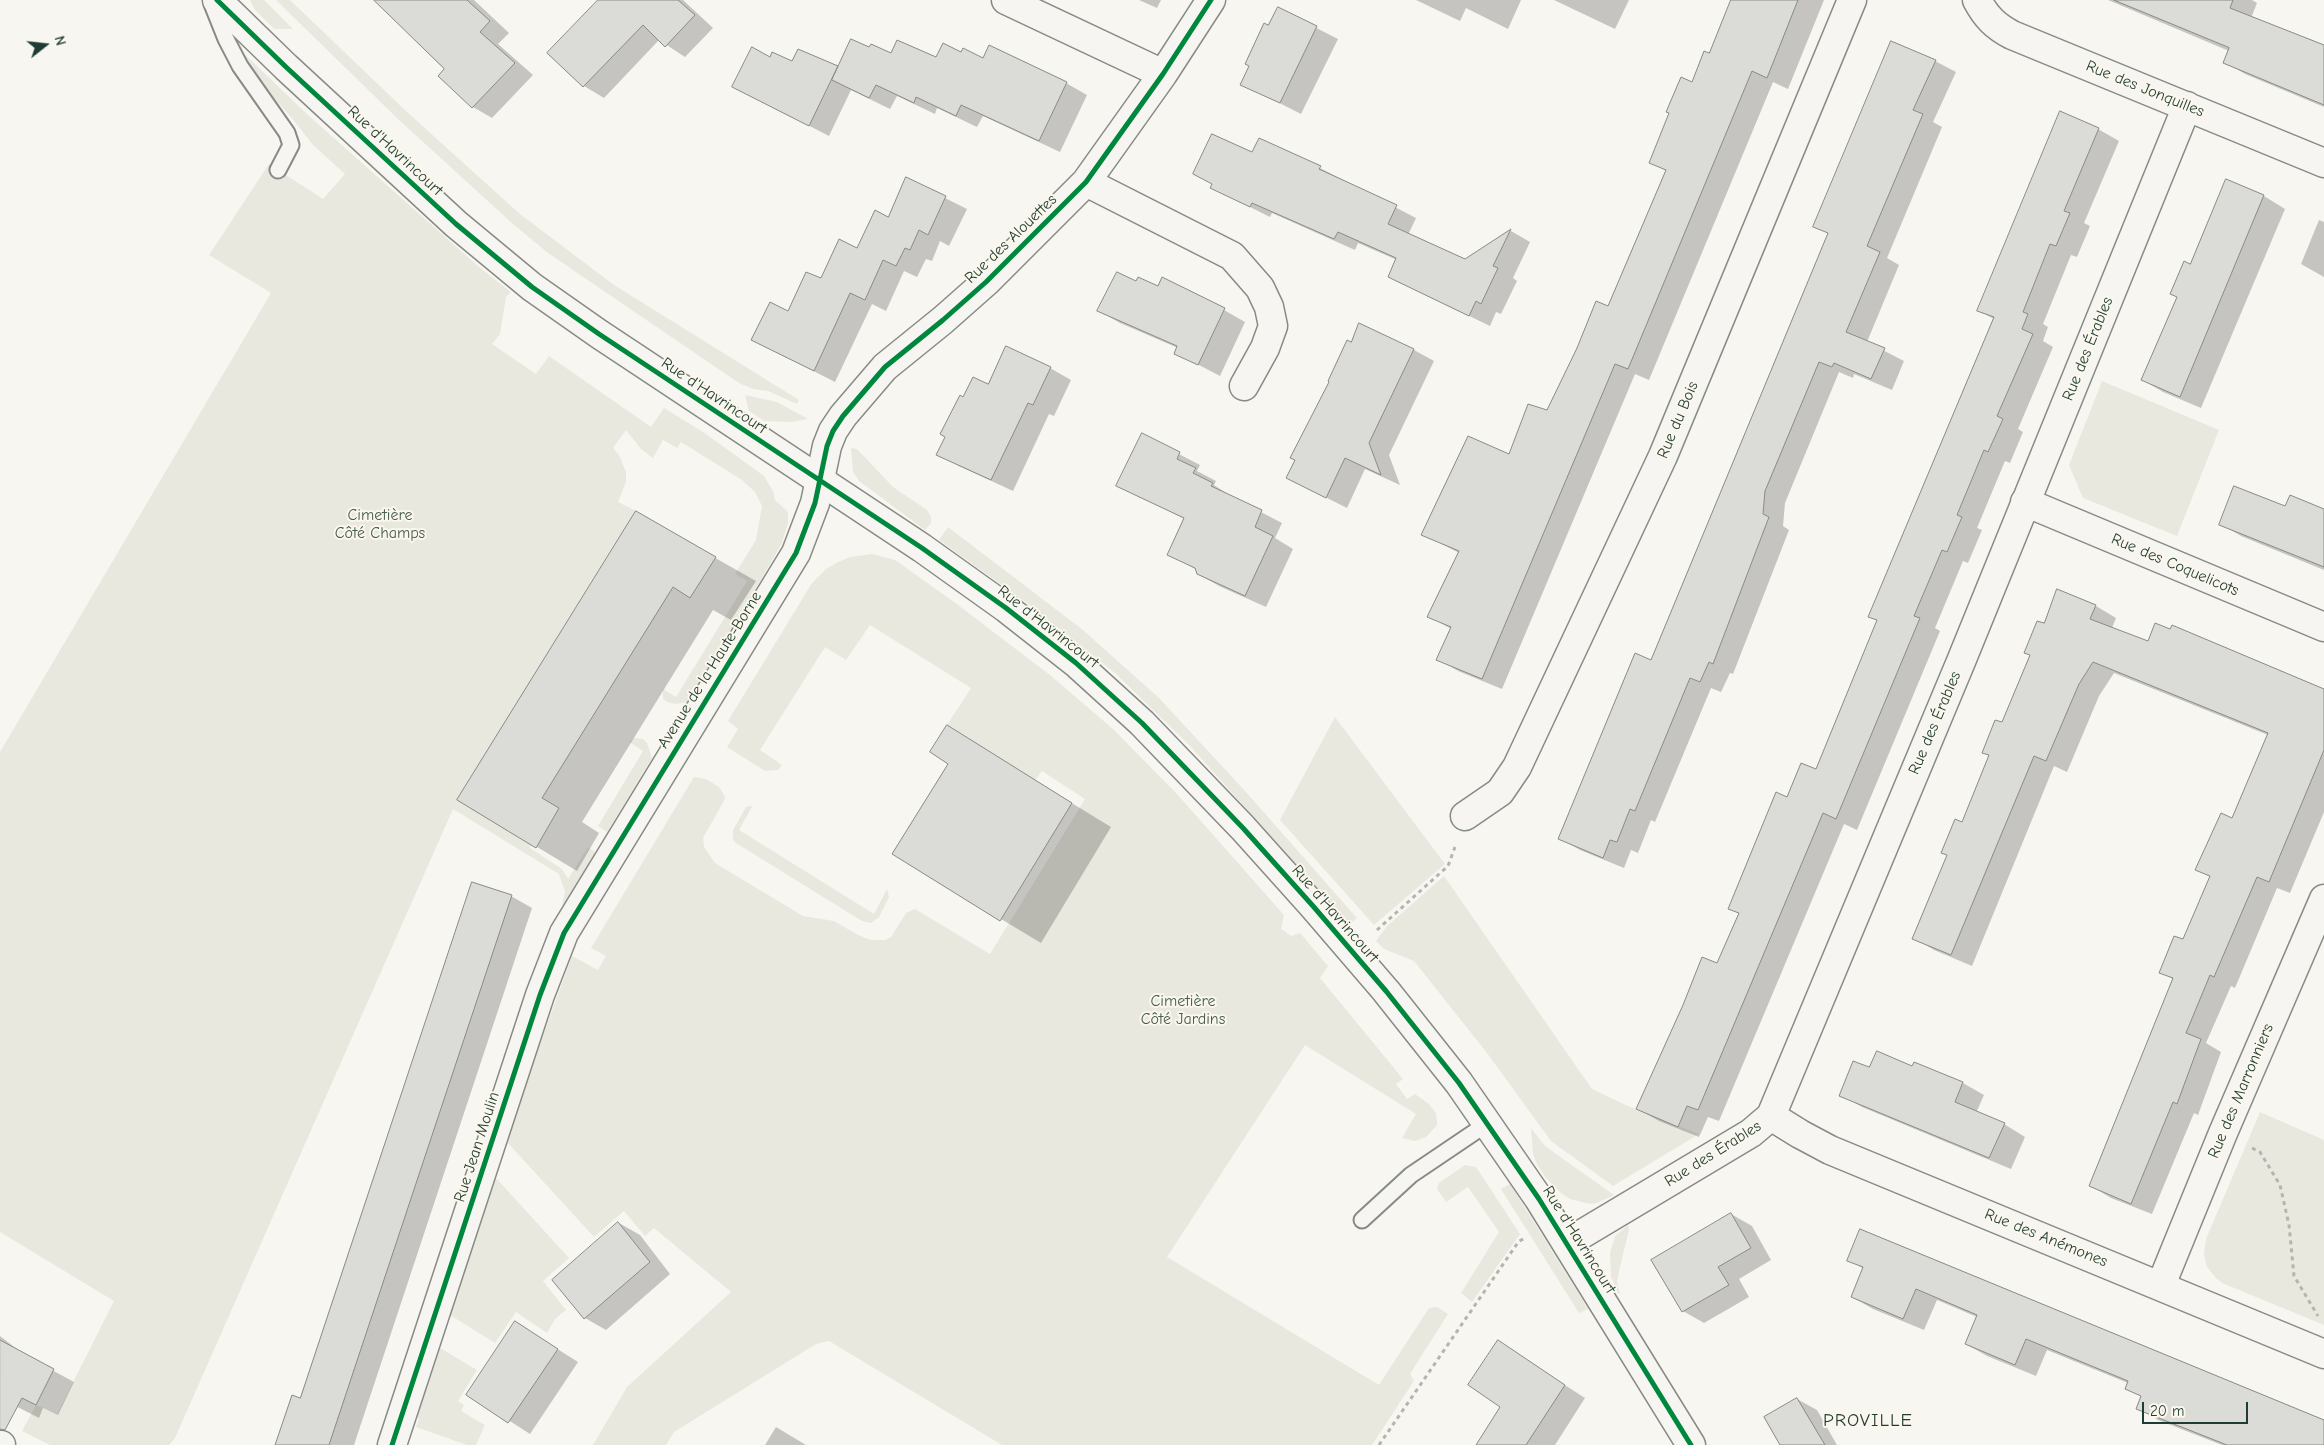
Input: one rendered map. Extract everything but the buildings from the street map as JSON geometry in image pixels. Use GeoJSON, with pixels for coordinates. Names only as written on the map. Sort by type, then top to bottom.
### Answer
{"type":"FeatureCollection","features":[{"type":"Feature","properties":{"kind":"street","name":"Rue d'Havrincourt"},"geometry":{"type":"LineString","coordinates":[[217,0],[449,218],[525,282],[599,334],[820,480],[1006,608],[1110,692],[1243,828],[1350,949],[1432,1048],[1488,1123],[1562,1234],[1691,1445]]}},
{"type":"Feature","properties":{"kind":"street"},"geometry":{"type":"LineString","coordinates":[[1006,0],[1163,74]]}},
{"type":"Feature","properties":{"kind":"street","name":"Rue des Alouettes"},"geometry":{"type":"LineString","coordinates":[[820,480],[827,446],[833,431],[872,381],[903,351],[943,320],[986,282],[1086,182],[1163,74],[1211,0]]}},
{"type":"Feature","properties":{"kind":"street","name":"Rue du Bois"},"geometry":{"type":"LineString","coordinates":[[1465,816],[1500,792],[1517,767],[1632,524],[1698,374],[1852,0]]}},
{"type":"Feature","properties":{"kind":"street","name":"Rue des Jonquilles"},"geometry":{"type":"LineString","coordinates":[[1977,0],[1985,14],[1996,27],[2012,35],[2324,164]]}},
{"type":"Feature","properties":{"kind":"street","name":"Rue des Érables"},"geometry":{"type":"LineString","coordinates":[[1562,1234],[1751,1133],[1771,1116],[2187,106]]}},
{"type":"Feature","properties":{"kind":"street"},"geometry":{"type":"LineString","coordinates":[[1086,182],[1232,256],[1260,288],[1269,307],[1274,326],[1265,348],[1244,386]]}},
{"type":"Feature","properties":{"kind":"street","name":"Avenue de la Haute-Borne"},"geometry":{"type":"LineString","coordinates":[[604,865],[796,553],[804,537],[820,480]]}},
{"type":"Feature","properties":{"kind":"street","name":"Rue des Coquelicots"},"geometry":{"type":"LineString","coordinates":[[2025,502],[2324,627]]}},
{"type":"Feature","properties":{"kind":"street","name":"Rue Jean Moulin"},"geometry":{"type":"LineString","coordinates":[[392,1445],[540,995],[564,933],[604,865]]}},
{"type":"Feature","properties":{"kind":"street","name":"Rue des Marronniers"},"geometry":{"type":"LineString","coordinates":[[2161,1285],[2223,1133],[2322,907]]}},
{"type":"Feature","properties":{"kind":"street","name":"Rue des Anémones"},"geometry":{"type":"LineString","coordinates":[[1771,1116],[1830,1150],[2315,1350]]}},
{"type":"Feature","properties":{"kind":"lane"},"geometry":{"type":"LineString","coordinates":[[210,0],[226,39],[240,66],[287,133],[291,145],[278,170]]}},
{"type":"Feature","properties":{"kind":"lane"},"geometry":{"type":"LineString","coordinates":[[1362,1220],[1410,1175],[1488,1123]]}},
{"type":"Feature","properties":{"kind":"path"},"geometry":{"type":"LineString","coordinates":[[1350,949],[1376,931],[1448,866],[1465,816]]}},
{"type":"Feature","properties":{"kind":"path"},"geometry":{"type":"LineString","coordinates":[[2223,1133],[2260,1152],[2280,1185],[2289,1224],[2294,1276],[2318,1316],[2315,1350]]}},
{"type":"Feature","properties":{"kind":"path"},"geometry":{"type":"LineString","coordinates":[[1379,1445],[1519,1241],[1562,1234]]}},
{"type":"Feature","properties":{"kind":"shaded area"},"geometry":{"type":"Polygon","coordinates":[[[250,0],[264,0],[293,29],[274,29],[255,10],[250,0]]]}},
{"type":"Feature","properties":{"kind":"shaded area"},"geometry":{"type":"Polygon","coordinates":[[[276,0],[290,0],[407,112],[520,214],[614,285],[799,400],[797,404],[768,391],[753,389],[739,383],[548,253],[513,224],[399,120],[276,0]]]}},
{"type":"Feature","properties":{"kind":"shaded area","name":"Cimetière Côté Champs"},"geometry":{"type":"Polygon","coordinates":[[[236,46],[308,115],[479,267],[511,292],[506,297],[500,334],[492,344],[536,374],[549,356],[651,427],[664,408],[703,432],[764,476],[773,491],[775,500],[788,512],[788,523],[782,543],[688,702],[676,704],[667,702],[663,699],[663,689],[676,697],[747,581],[735,574],[756,540],[762,506],[755,492],[742,480],[681,442],[677,448],[663,440],[653,458],[641,449],[626,430],[613,448],[619,455],[626,472],[626,482],[618,502],[636,511],[458,800],[531,845],[530,848],[562,869],[568,879],[588,847],[595,852],[592,868],[581,892],[562,905],[565,892],[559,874],[453,809],[175,1438],[169,1445],[50,1445],[22,1431],[36,1405],[57,1414],[114,1301],[0,1232],[0,752],[271,293],[209,255],[269,164],[323,199],[345,174],[313,145],[291,117],[259,82],[236,46]]]}},
{"type":"Feature","properties":{"kind":"shaded area"},"geometry":{"type":"Polygon","coordinates":[[[2102,381],[2219,430],[2177,536],[2083,498],[2069,465],[2102,381]]]}},
{"type":"Feature","properties":{"kind":"shaded area"},"geometry":{"type":"Polygon","coordinates":[[[745,395],[777,402],[808,419],[792,422],[764,421],[749,411],[745,395]]]}},
{"type":"Feature","properties":{"kind":"shaded area"},"geometry":{"type":"Polygon","coordinates":[[[851,448],[857,449],[893,487],[927,510],[931,517],[931,523],[925,530],[859,481],[853,472],[851,448]]]}},
{"type":"Feature","properties":{"kind":"shaded area"},"geometry":{"type":"Polygon","coordinates":[[[948,527],[1083,630],[1159,698],[1246,792],[1357,918],[1350,924],[1189,745],[1115,673],[1031,606],[939,540],[948,527]]]}},
{"type":"Feature","properties":{"kind":"shaded area"},"geometry":{"type":"Polygon","coordinates":[[[872,554],[895,560],[954,602],[1050,675],[1113,729],[1177,794],[1284,915],[1281,929],[1291,936],[1300,933],[1328,966],[1320,978],[1403,1079],[1396,1084],[1407,1099],[1415,1094],[1429,1104],[1436,1113],[1437,1125],[1426,1137],[1415,1141],[1402,1138],[1416,1114],[1305,1045],[1167,1257],[1379,1385],[1429,1308],[1437,1307],[1448,1314],[1410,1374],[1414,1381],[1372,1445],[1002,1445],[829,1341],[816,1344],[674,1432],[666,1445],[593,1445],[627,1387],[731,1292],[654,1228],[645,1236],[624,1211],[594,1237],[507,1142],[533,1063],[572,956],[598,970],[606,956],[591,948],[694,777],[706,779],[719,787],[725,799],[703,838],[704,847],[715,863],[803,916],[834,921],[871,940],[885,940],[891,937],[906,913],[915,909],[990,954],[1085,799],[1042,771],[1035,780],[947,725],[971,688],[870,625],[846,660],[825,647],[760,750],[782,765],[778,770],[765,771],[727,747],[738,729],[728,721],[812,583],[826,569],[838,562],[850,557],[872,554]]]}},
{"type":"Feature","properties":{"kind":"shaded area"},"geometry":{"type":"Polygon","coordinates":[[[1335,717],[1445,864],[1374,925],[1280,820],[1335,717]]]}},
{"type":"Feature","properties":{"kind":"shaded area"},"geometry":{"type":"Polygon","coordinates":[[[634,738],[643,739],[647,743],[652,758],[607,832],[598,826],[643,751],[629,742],[634,738]]]}},
{"type":"Feature","properties":{"kind":"shaded area"},"geometry":{"type":"Polygon","coordinates":[[[751,806],[739,830],[874,914],[887,889],[889,897],[879,917],[871,923],[862,921],[736,843],[733,840],[733,830],[746,807],[751,806]]]}},
{"type":"Feature","properties":{"kind":"shaded area"},"geometry":{"type":"Polygon","coordinates":[[[1444,876],[1592,1089],[1630,1107],[1699,1134],[1613,1186],[1551,1141],[1487,1053],[1414,961],[1384,949],[1376,941],[1387,926],[1444,876]]]}},
{"type":"Feature","properties":{"kind":"shaded area"},"geometry":{"type":"Polygon","coordinates":[[[2260,1112],[2324,1140],[2324,1325],[2222,1283],[2207,1267],[2204,1254],[2206,1239],[2260,1112]]]}},
{"type":"Feature","properties":{"kind":"shaded area"},"geometry":{"type":"Polygon","coordinates":[[[1531,1128],[1545,1146],[1614,1195],[1597,1203],[1590,1204],[1570,1199],[1561,1193],[1545,1177],[1537,1164],[1533,1154],[1531,1128]]]}},
{"type":"Feature","properties":{"kind":"shaded area"},"geometry":{"type":"Polygon","coordinates":[[[1465,1165],[1476,1167],[1520,1234],[1472,1302],[1461,1293],[1499,1232],[1468,1187],[1446,1202],[1437,1189],[1439,1183],[1465,1165]]]}},
{"type":"Feature","properties":{"kind":"shaded area"},"geometry":{"type":"Polygon","coordinates":[[[496,1178],[569,1258],[543,1281],[566,1310],[555,1319],[547,1333],[516,1312],[495,1343],[450,1315],[496,1178]]]}},
{"type":"Feature","properties":{"kind":"shaded area"},"geometry":{"type":"Polygon","coordinates":[[[1510,1184],[1588,1309],[1579,1313],[1501,1189],[1510,1184]]]}},
{"type":"Feature","properties":{"kind":"shaded area"},"geometry":{"type":"Polygon","coordinates":[[[1628,1225],[1629,1230],[1617,1282],[1620,1293],[1618,1294],[1611,1276],[1610,1253],[1615,1236],[1628,1225]]]}},
{"type":"Feature","properties":{"kind":"shaded area"},"geometry":{"type":"Polygon","coordinates":[[[440,1348],[477,1370],[458,1401],[464,1405],[461,1411],[485,1425],[476,1445],[467,1445],[416,1427],[419,1419],[417,1417],[440,1348]]]}},
{"type":"Feature","properties":{"kind":"cycle path"},"geometry":{"type":"LineString","coordinates":[[217,0],[286,67],[456,224],[532,287],[599,334],[922,548],[1006,608],[1076,663],[1142,723],[1243,828],[1313,906],[1386,991],[1459,1083],[1539,1199],[1691,1445]]}},
{"type":"Feature","properties":{"kind":"cycle path"},"geometry":{"type":"LineString","coordinates":[[392,1445],[540,995],[564,933],[796,553],[815,503],[827,446],[833,431],[843,416],[885,367],[986,282],[1086,182],[1163,74],[1211,0]]}},
{"type":"Feature","properties":{"kind":"district","name":"PROVILLE"},"geometry":{"type":"Point","coordinates":[1868,1421]}},
{"type":"Feature","properties":{"kind":"park label","name":"Cimetière Côté Jardins"},"geometry":{"type":"Point","coordinates":[1183,1010]}}]}
